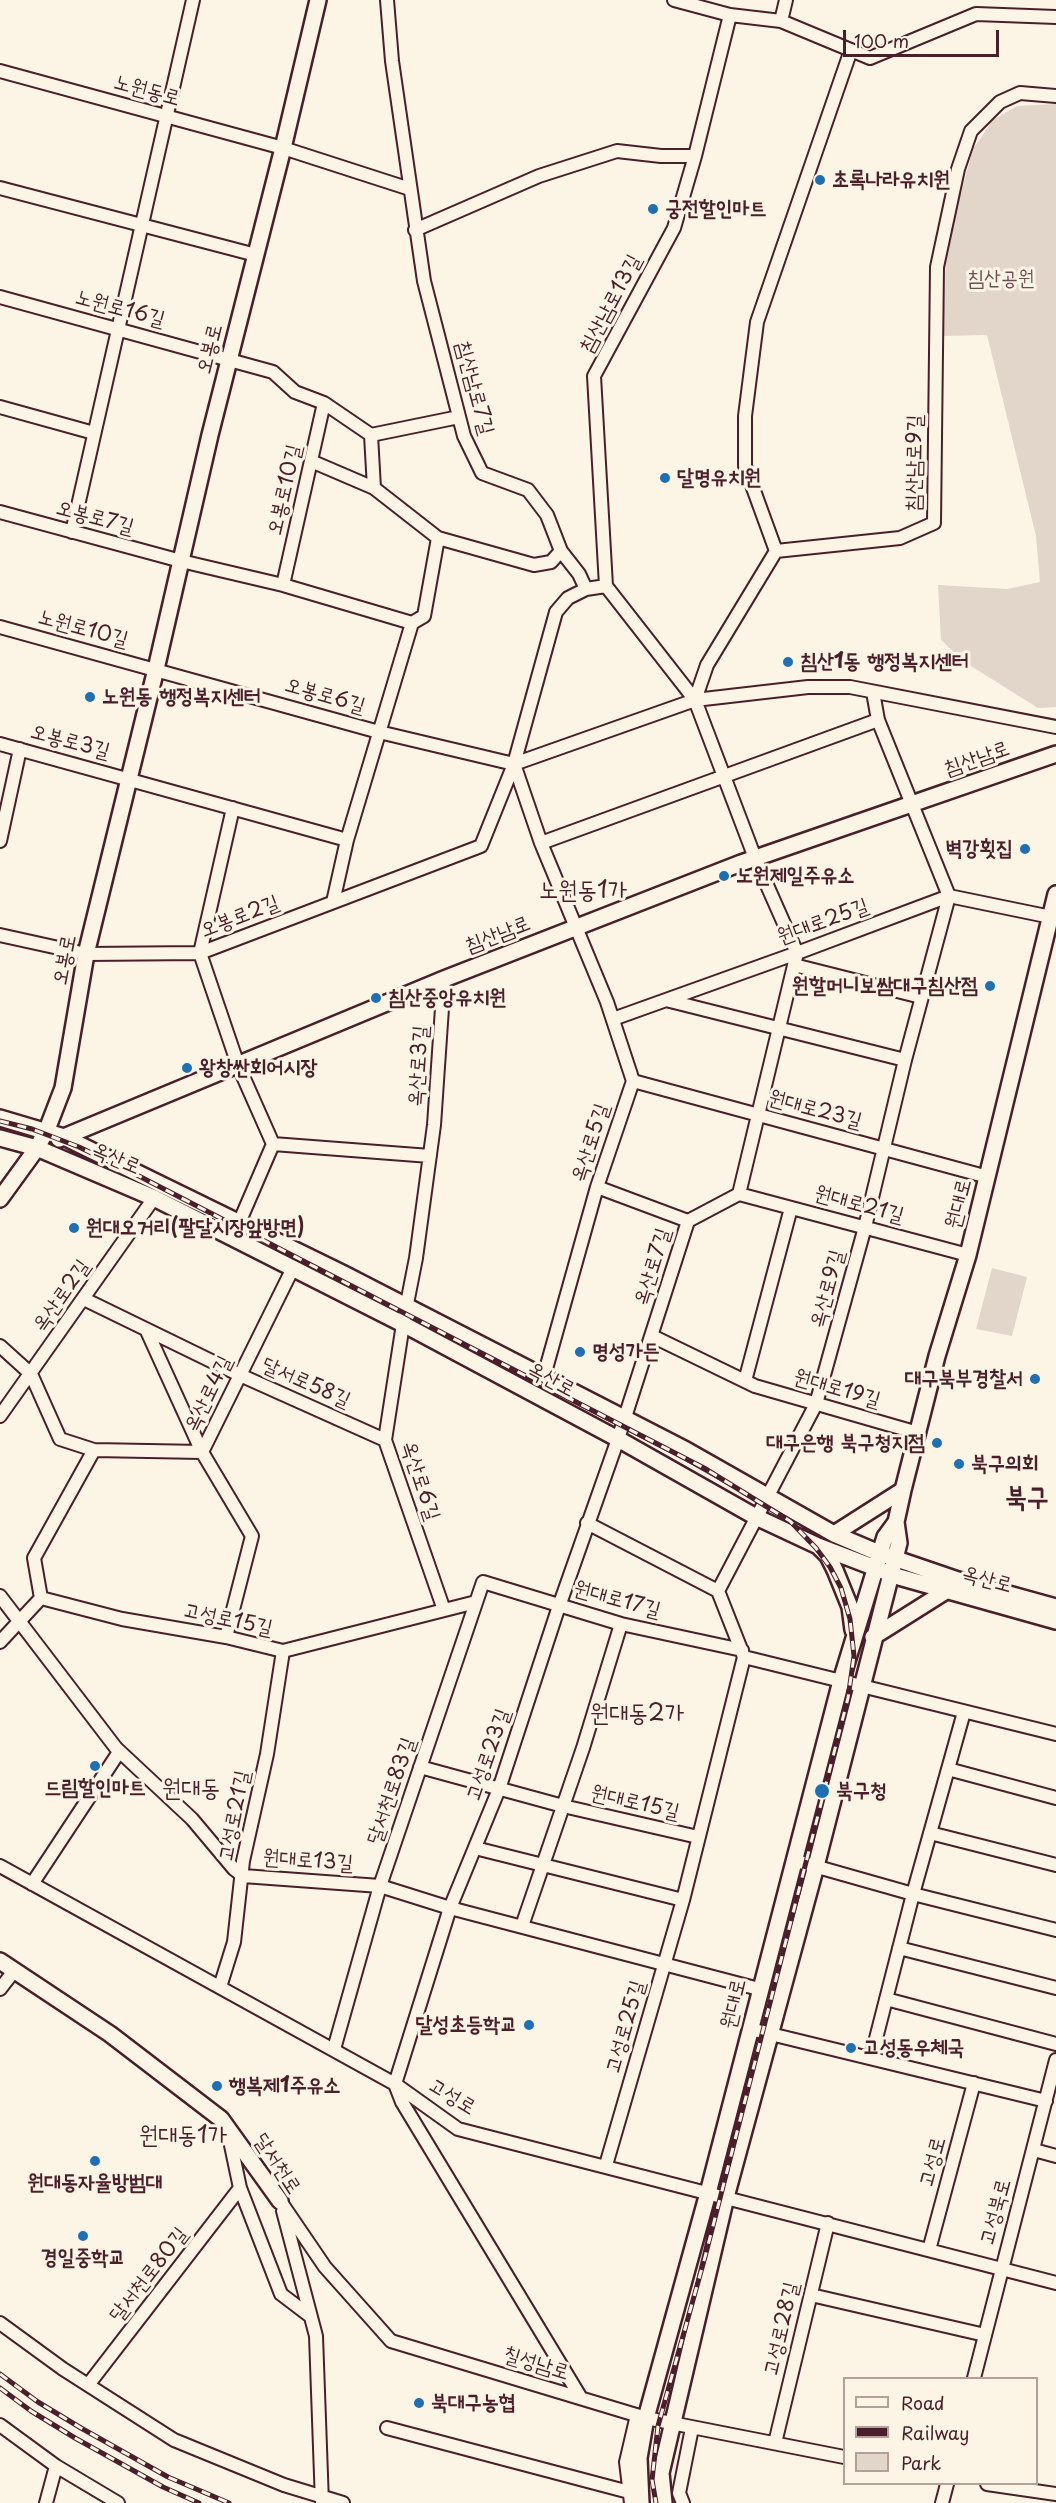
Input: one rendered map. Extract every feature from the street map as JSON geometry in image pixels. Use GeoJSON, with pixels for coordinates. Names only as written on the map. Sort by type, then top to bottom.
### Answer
{"type":"FeatureCollection","features":[{"type":"Feature","properties":{"kind":"main road","name":"오봉로"},"geometry":{"type":"LineString","coordinates":[[0,1199],[37,1148],[46,1132],[63,1088],[86,954],[318,0]]}},
{"type":"Feature","properties":{"kind":"main road","name":"침산남로"},"geometry":{"type":"LineString","coordinates":[[37,1148],[444,979],[755,858],[1056,754]]}},
{"type":"Feature","properties":{"kind":"main road","name":"원대로"},"geometry":{"type":"LineString","coordinates":[[664,2503],[661,2473],[726,2197],[816,1866],[899,1543],[896,1522],[903,1490],[937,1356],[968,1254],[988,1177],[1056,894]]}},
{"type":"Feature","properties":{"kind":"main road","name":"옥산로"},"geometry":{"type":"LineString","coordinates":[[0,1118],[64,1137],[239,1223],[625,1418],[834,1534],[879,1553],[958,1580],[1056,1607]]}},
{"type":"Feature","properties":{"kind":"main road","name":"옥산로"},"geometry":{"type":"LineString","coordinates":[[0,1138],[37,1148],[154,1198],[403,1324],[618,1439],[756,1517],[818,1546],[890,1574],[1056,1621]]}},
{"type":"Feature","properties":{"kind":"main road"},"geometry":{"type":"LineString","coordinates":[[834,1534],[903,1490]]}},
{"type":"Feature","properties":{"kind":"main road","name":"원대로"},"geometry":{"type":"LineString","coordinates":[[641,2503],[639,2458],[642,2416],[708,2193],[759,1989],[841,1681],[879,1553],[885,1537],[896,1522]]}},
{"type":"Feature","properties":{"kind":"main road"},"geometry":{"type":"LineString","coordinates":[[818,1546],[828,1556],[846,1598],[854,1636]]}},
{"type":"Feature","properties":{"kind":"main road"},"geometry":{"type":"LineString","coordinates":[[873,1637],[946,1591]]}},
{"type":"Feature","properties":{"kind":"main road","name":"달서천로"},"geometry":{"type":"LineString","coordinates":[[0,1961],[110,2034],[221,2119],[280,2201]]}},
{"type":"Feature","properties":{"kind":"street"},"geometry":{"type":"LineString","coordinates":[[72,532],[193,0]]}},
{"type":"Feature","properties":{"kind":"street","name":"침산남로7길"},"geometry":{"type":"LineString","coordinates":[[387,0],[392,61],[424,281],[464,436],[482,473],[528,490],[547,515],[561,551],[579,574],[586,589]]}},
{"type":"Feature","properties":{"kind":"street"},"geometry":{"type":"LineString","coordinates":[[674,0],[730,15],[781,21],[870,58],[976,14],[1055,15]]}},
{"type":"Feature","properties":{"kind":"street"},"geometry":{"type":"LineString","coordinates":[[781,21],[786,0]]}},
{"type":"Feature","properties":{"kind":"street","name":"침산남로13길"},"geometry":{"type":"LineString","coordinates":[[606,586],[594,376],[674,228],[695,156],[730,15]]}},
{"type":"Feature","properties":{"kind":"street"},"geometry":{"type":"LineString","coordinates":[[694,700],[707,665],[776,551],[745,466],[745,416],[757,322],[851,50]]}},
{"type":"Feature","properties":{"kind":"street","name":"노원동로"},"geometry":{"type":"LineString","coordinates":[[0,71],[283,148]]}},
{"type":"Feature","properties":{"kind":"street","name":"침산남로9길"},"geometry":{"type":"LineString","coordinates":[[776,551],[900,538],[934,523],[936,267],[958,169],[971,131],[1000,102],[1020,93],[1056,96]]}},
{"type":"Feature","properties":{"kind":"street"},"geometry":{"type":"LineString","coordinates":[[283,148],[410,189]]}},
{"type":"Feature","properties":{"kind":"street"},"geometry":{"type":"LineString","coordinates":[[416,230],[539,176],[616,151],[661,156],[695,156]]}},
{"type":"Feature","properties":{"kind":"street"},"geometry":{"type":"LineString","coordinates":[[0,188],[256,255]]}},
{"type":"Feature","properties":{"kind":"street","name":"노원로16길"},"geometry":{"type":"LineString","coordinates":[[0,297],[229,359]]}},
{"type":"Feature","properties":{"kind":"street"},"geometry":{"type":"LineString","coordinates":[[229,359],[273,372],[295,392],[324,403],[371,435],[459,417]]}},
{"type":"Feature","properties":{"kind":"street","name":"오봉로10길"},"geometry":{"type":"LineString","coordinates":[[283,585],[324,403]]}},
{"type":"Feature","properties":{"kind":"street"},"geometry":{"type":"LineString","coordinates":[[0,407],[94,433]]}},
{"type":"Feature","properties":{"kind":"street"},"geometry":{"type":"LineString","coordinates":[[371,435],[374,488]]}},
{"type":"Feature","properties":{"kind":"street"},"geometry":{"type":"LineString","coordinates":[[311,461],[374,488],[438,538],[534,565],[551,562],[561,551]]}},
{"type":"Feature","properties":{"kind":"street","name":"오봉로7길"},"geometry":{"type":"LineString","coordinates":[[0,512],[181,561]]}},
{"type":"Feature","properties":{"kind":"street","name":"오봉로6길"},"geometry":{"type":"LineString","coordinates":[[379,732],[412,623],[424,616],[438,538]]}},
{"type":"Feature","properties":{"kind":"street"},"geometry":{"type":"LineString","coordinates":[[181,561],[283,585],[412,623]]}},
{"type":"Feature","properties":{"kind":"street"},"geometry":{"type":"LineString","coordinates":[[633,1081],[613,1019],[578,927],[541,843],[514,764],[556,612],[568,598],[586,589],[606,586],[694,700],[795,959],[739,1194]]}},
{"type":"Feature","properties":{"kind":"street","name":"노원로10길"},"geometry":{"type":"LineString","coordinates":[[0,627],[156,669]]}},
{"type":"Feature","properties":{"kind":"street","name":"오봉로6길"},"geometry":{"type":"LineString","coordinates":[[156,669],[379,732],[514,764]]}},
{"type":"Feature","properties":{"kind":"street"},"geometry":{"type":"LineString","coordinates":[[514,764],[694,700],[808,687],[850,687],[1056,726]]}},
{"type":"Feature","properties":{"kind":"street"},"geometry":{"type":"LineString","coordinates":[[873,692],[878,720],[949,896],[1051,917]]}},
{"type":"Feature","properties":{"kind":"street"},"geometry":{"type":"LineString","coordinates":[[541,843],[878,720]]}},
{"type":"Feature","properties":{"kind":"street"},"geometry":{"type":"LineString","coordinates":[[333,902],[379,732]]}},
{"type":"Feature","properties":{"kind":"street","name":"오봉로3길"},"geometry":{"type":"LineString","coordinates":[[0,744],[129,778]]}},
{"type":"Feature","properties":{"kind":"street"},"geometry":{"type":"LineString","coordinates":[[0,841],[20,749]]}},
{"type":"Feature","properties":{"kind":"street","name":"오봉로2길"},"geometry":{"type":"LineString","coordinates":[[0,935],[86,954],[200,953],[481,846],[514,764]]}},
{"type":"Feature","properties":{"kind":"street"},"geometry":{"type":"LineString","coordinates":[[129,778],[348,840]]}},
{"type":"Feature","properties":{"kind":"street"},"geometry":{"type":"LineString","coordinates":[[233,808],[200,953],[238,1065],[273,1144],[239,1223]]}},
{"type":"Feature","properties":{"kind":"street","name":"원대로25길"},"geometry":{"type":"LineString","coordinates":[[613,1019],[795,959],[949,896]]}},
{"type":"Feature","properties":{"kind":"street","name":"옥산로9길"},"geometry":{"type":"LineString","coordinates":[[756,1517],[816,1404],[865,1227],[905,1060],[949,896]]}},
{"type":"Feature","properties":{"kind":"street"},"geometry":{"type":"LineString","coordinates":[[795,959],[921,997]]}},
{"type":"Feature","properties":{"kind":"street","name":"옥산로3길"},"geometry":{"type":"LineString","coordinates":[[403,1324],[416,1258],[434,1125],[444,979]]}},
{"type":"Feature","properties":{"kind":"street"},"geometry":{"type":"LineString","coordinates":[[665,1000],[905,1060]]}},
{"type":"Feature","properties":{"kind":"street","name":"원대로23길"},"geometry":{"type":"LineString","coordinates":[[633,1081],[988,1177]]}},
{"type":"Feature","properties":{"kind":"street","name":"옥산로5길"},"geometry":{"type":"LineString","coordinates":[[544,1376],[597,1188],[633,1081]]}},
{"type":"Feature","properties":{"kind":"street"},"geometry":{"type":"LineString","coordinates":[[273,1144],[430,1156]]}},
{"type":"Feature","properties":{"kind":"street"},"geometry":{"type":"LineString","coordinates":[[597,1188],[688,1221]]}},
{"type":"Feature","properties":{"kind":"street","name":"원대로21길"},"geometry":{"type":"LineString","coordinates":[[739,1194],[968,1254]]}},
{"type":"Feature","properties":{"kind":"street","name":"옥산로7길"},"geometry":{"type":"LineString","coordinates":[[618,1439],[688,1221],[739,1194]]}},
{"type":"Feature","properties":{"kind":"street","name":"옥산로2길"},"geometry":{"type":"LineString","coordinates":[[0,1416],[154,1198]]}},
{"type":"Feature","properties":{"kind":"street"},"geometry":{"type":"LineString","coordinates":[[745,1382],[791,1208]]}},
{"type":"Feature","properties":{"kind":"street","name":"옥산로4길"},"geometry":{"type":"LineString","coordinates":[[226,1637],[252,1536],[202,1452],[292,1268]]}},
{"type":"Feature","properties":{"kind":"street","name":"달서로58길"},"geometry":{"type":"LineString","coordinates":[[84,1299],[240,1375],[385,1440]]}},
{"type":"Feature","properties":{"kind":"street","name":"옥산로6길"},"geometry":{"type":"LineString","coordinates":[[403,1324],[385,1440],[444,1610]]}},
{"type":"Feature","properties":{"kind":"street"},"geometry":{"type":"LineString","coordinates":[[0,1346],[31,1374],[60,1439],[94,1450],[202,1452],[146,1329]]}},
{"type":"Feature","properties":{"kind":"street","name":"원대로19길"},"geometry":{"type":"LineString","coordinates":[[652,1336],[745,1382],[918,1433]]}},
{"type":"Feature","properties":{"kind":"street","name":"고성로23길"},"geometry":{"type":"LineString","coordinates":[[395,2084],[450,1908],[500,1789],[559,1605],[618,1439]]}},
{"type":"Feature","properties":{"kind":"street"},"geometry":{"type":"LineString","coordinates":[[0,1642],[41,1598],[34,1558],[94,1450]]}},
{"type":"Feature","properties":{"kind":"street"},"geometry":{"type":"LineString","coordinates":[[718,1591],[756,1517]]}},
{"type":"Feature","properties":{"kind":"street"},"geometry":{"type":"LineString","coordinates":[[587,1523],[718,1591],[743,1653],[841,1681],[1056,1734]]}},
{"type":"Feature","properties":{"kind":"street","name":"원대로17길"},"geometry":{"type":"LineString","coordinates":[[483,1582],[621,1624],[743,1653]]}},
{"type":"Feature","properties":{"kind":"street","name":"달서천로83길"},"geometry":{"type":"LineString","coordinates":[[334,2049],[380,1886],[483,1582]]}},
{"type":"Feature","properties":{"kind":"street","name":"원대로13길"},"geometry":{"type":"LineString","coordinates":[[0,1596],[119,1752],[192,1819],[234,1869],[243,1876],[380,1886],[450,1908],[759,1989]]}},
{"type":"Feature","properties":{"kind":"street","name":"고성로15길"},"geometry":{"type":"LineString","coordinates":[[41,1598],[122,1619],[226,1637],[283,1652],[476,1602]]}},
{"type":"Feature","properties":{"kind":"street","name":"원대로15길"},"geometry":{"type":"LineString","coordinates":[[563,1806],[621,1624]]}},
{"type":"Feature","properties":{"kind":"street","name":"고성로21길"},"geometry":{"type":"LineString","coordinates":[[219,1987],[234,1942],[243,1861],[267,1754],[283,1652]]}},
{"type":"Feature","properties":{"kind":"street","name":"고성로25길"},"geometry":{"type":"LineString","coordinates":[[606,2165],[683,1900],[743,1653]]}},
{"type":"Feature","properties":{"kind":"street"},"geometry":{"type":"LineString","coordinates":[[871,2058],[913,1894],[964,1712]]}},
{"type":"Feature","properties":{"kind":"street"},"geometry":{"type":"LineString","coordinates":[[32,1884],[119,1752]]}},
{"type":"Feature","properties":{"kind":"street","name":"원대로15길"},"geometry":{"type":"LineString","coordinates":[[420,1767],[563,1806],[698,1837]]}},
{"type":"Feature","properties":{"kind":"street"},"geometry":{"type":"LineString","coordinates":[[948,1769],[1056,1798]]}},
{"type":"Feature","properties":{"kind":"street"},"geometry":{"type":"LineString","coordinates":[[522,1926],[563,1806]]}},
{"type":"Feature","properties":{"kind":"street"},"geometry":{"type":"LineString","coordinates":[[930,1833],[1056,1865]]}},
{"type":"Feature","properties":{"kind":"street"},"geometry":{"type":"LineString","coordinates":[[475,1848],[683,1900]]}},
{"type":"Feature","properties":{"kind":"street"},"geometry":{"type":"LineString","coordinates":[[793,1860],[913,1894],[1056,1930]]}},
{"type":"Feature","properties":{"kind":"street","name":"고성로"},"geometry":{"type":"LineString","coordinates":[[0,1866],[395,2084],[458,2129],[606,2165],[1056,2283]]}},
{"type":"Feature","properties":{"kind":"street"},"geometry":{"type":"LineString","coordinates":[[899,1947],[1056,1988]]}},
{"type":"Feature","properties":{"kind":"street"},"geometry":{"type":"LineString","coordinates":[[0,1989],[14,1971]]}},
{"type":"Feature","properties":{"kind":"street"},"geometry":{"type":"LineString","coordinates":[[886,1999],[1056,2044]]}},
{"type":"Feature","properties":{"kind":"street"},"geometry":{"type":"LineString","coordinates":[[750,2029],[1046,2101]]}},
{"type":"Feature","properties":{"kind":"street","name":"고성북로"},"geometry":{"type":"LineString","coordinates":[[974,2377],[1056,2060]]}},
{"type":"Feature","properties":{"kind":"street"},"geometry":{"type":"LineString","coordinates":[[395,2084],[402,2102],[581,2398]]}},
{"type":"Feature","properties":{"kind":"street","name":"고성로"},"geometry":{"type":"LineString","coordinates":[[929,2250],[974,2084]]}},
{"type":"Feature","properties":{"kind":"street"},"geometry":{"type":"LineString","coordinates":[[227,2127],[240,2188],[281,2294],[310,2316]]}},
{"type":"Feature","properties":{"kind":"street"},"geometry":{"type":"LineString","coordinates":[[1034,2150],[1056,2156]]}},
{"type":"Feature","properties":{"kind":"street","name":"달서천로80길"},"geometry":{"type":"LineString","coordinates":[[88,2385],[240,2188]]}},
{"type":"Feature","properties":{"kind":"street","name":"칠성남로"},"geometry":{"type":"LineString","coordinates":[[280,2201],[325,2267],[392,2341],[672,2424],[843,2457]]}},
{"type":"Feature","properties":{"kind":"street","name":"달서천로"},"geometry":{"type":"LineString","coordinates":[[280,2201],[316,2336],[322,2500]]}},
{"type":"Feature","properties":{"kind":"street","name":"고성로28길"},"geometry":{"type":"LineString","coordinates":[[775,2443],[828,2223]]}},
{"type":"Feature","properties":{"kind":"street"},"geometry":{"type":"LineString","coordinates":[[810,2295],[985,2335]]}},
{"type":"Feature","properties":{"kind":"street"},"geometry":{"type":"LineString","coordinates":[[0,2323],[88,2385],[174,2440],[284,2486],[322,2500],[343,2503]]}},
{"type":"Feature","properties":{"kind":"street","name":"원대로"},"geometry":{"type":"LineString","coordinates":[[630,2498],[626,2462],[642,2416]]}},
{"type":"Feature","properties":{"kind":"street"},"geometry":{"type":"LineString","coordinates":[[0,2426],[56,2466],[118,2503]]}},
{"type":"Feature","properties":{"kind":"street"},"geometry":{"type":"LineString","coordinates":[[387,2428],[630,2498]]}},
{"type":"Feature","properties":{"kind":"street"},"geometry":{"type":"LineString","coordinates":[[683,2503],[679,2493],[692,2428]]}},
{"type":"Feature","properties":{"kind":"street"},"geometry":{"type":"LineString","coordinates":[[46,2503],[56,2466]]}},
{"type":"Feature","properties":{"kind":"street"},"geometry":{"type":"LineString","coordinates":[[942,2503],[947,2485]]}},
{"type":"Feature","properties":{"kind":"street"},"geometry":{"type":"LineString","coordinates":[[994,2485],[1056,2494]]}},
{"type":"Feature","properties":{"kind":"green space","name":"침산공원"},"geometry":{"type":"Polygon","coordinates":[[[1056,104],[1056,707],[1038,708],[963,661],[941,640],[938,585],[1007,589],[1040,582],[1036,536],[987,335],[943,336],[946,255],[949,236],[973,149],[993,120],[1017,106],[1056,104]]]}},
{"type":"Feature","properties":{"kind":"green space"},"geometry":{"type":"Polygon","coordinates":[[[992,1268],[1027,1277],[1012,1336],[976,1329],[992,1268]]]}},
{"type":"Feature","properties":{"kind":"railway"},"geometry":{"type":"LineString","coordinates":[[0,1121],[32,1129],[79,1147],[135,1174],[704,1468],[790,1521],[816,1548],[830,1567],[841,1588],[850,1619],[854,1656],[848,1698],[705,2257],[658,2426],[652,2480],[656,2503]]}},
{"type":"Feature","properties":{"kind":"railway"},"geometry":{"type":"LineString","coordinates":[[0,2374],[38,2402],[81,2428],[168,2477],[229,2503]]}},
{"type":"Feature","properties":{"kind":"railway"},"geometry":{"type":"LineString","coordinates":[[0,2388],[31,2411],[75,2438],[163,2487],[199,2503]]}},
{"type":"Feature","properties":{"kind":"place","name":"초록나라유치원"},"geometry":{"type":"Point","coordinates":[820,180]}},
{"type":"Feature","properties":{"kind":"place","name":"궁전할인마트"},"geometry":{"type":"Point","coordinates":[653,209]}},
{"type":"Feature","properties":{"kind":"place","name":"달명유치원"},"geometry":{"type":"Point","coordinates":[665,478]}},
{"type":"Feature","properties":{"kind":"place","name":"침산1동 행정복지센터"},"geometry":{"type":"Point","coordinates":[788,662]}},
{"type":"Feature","properties":{"kind":"place","name":"노원동 행정복지센터"},"geometry":{"type":"Point","coordinates":[90,697]}},
{"type":"Feature","properties":{"kind":"place","name":"벽강횟집"},"geometry":{"type":"Point","coordinates":[1025,849]}},
{"type":"Feature","properties":{"kind":"place","name":"노원제일주유소"},"geometry":{"type":"Point","coordinates":[724,876]}},
{"type":"Feature","properties":{"kind":"place","name":"원할머니보쌈대구침산점"},"geometry":{"type":"Point","coordinates":[990,986]}},
{"type":"Feature","properties":{"kind":"place","name":"침산중앙유치원"},"geometry":{"type":"Point","coordinates":[376,998]}},
{"type":"Feature","properties":{"kind":"place","name":"왕창싼회어시장"},"geometry":{"type":"Point","coordinates":[187,1068]}},
{"type":"Feature","properties":{"kind":"place","name":"원대오거리(팔달시장앞방면)"},"geometry":{"type":"Point","coordinates":[74,1228]}},
{"type":"Feature","properties":{"kind":"place","name":"명성가든"},"geometry":{"type":"Point","coordinates":[580,1352]}},
{"type":"Feature","properties":{"kind":"place","name":"대구북부경찰서"},"geometry":{"type":"Point","coordinates":[1035,1379]}},
{"type":"Feature","properties":{"kind":"place","name":"대구은행 북구청지점"},"geometry":{"type":"Point","coordinates":[937,1443]}},
{"type":"Feature","properties":{"kind":"place","name":"북구의회"},"geometry":{"type":"Point","coordinates":[959,1464]}},
{"type":"Feature","properties":{"kind":"place","name":"드림할인마트"},"geometry":{"type":"Point","coordinates":[95,1766]}},
{"type":"Feature","properties":{"kind":"place","name":"북구청"},"geometry":{"type":"Point","coordinates":[822,1791]}},
{"type":"Feature","properties":{"kind":"place","name":"달성초등학교"},"geometry":{"type":"Point","coordinates":[529,2025]}},
{"type":"Feature","properties":{"kind":"place","name":"고성동우체국"},"geometry":{"type":"Point","coordinates":[851,2048]}},
{"type":"Feature","properties":{"kind":"place","name":"행복제1주유소"},"geometry":{"type":"Point","coordinates":[217,2086]}},
{"type":"Feature","properties":{"kind":"place","name":"원대동자율방범대"},"geometry":{"type":"Point","coordinates":[95,2161]}},
{"type":"Feature","properties":{"kind":"place","name":"경일중학교"},"geometry":{"type":"Point","coordinates":[83,2236]}},
{"type":"Feature","properties":{"kind":"place","name":"북대구농협"},"geometry":{"type":"Point","coordinates":[419,2403]}},
{"type":"Feature","properties":{"kind":"district","name":"노원동1가"},"geometry":{"type":"Point","coordinates":[583,891]}},
{"type":"Feature","properties":{"kind":"district","name":"북구"},"geometry":{"type":"Point","coordinates":[1027,1499]}},
{"type":"Feature","properties":{"kind":"district","name":"원대동2가"},"geometry":{"type":"Point","coordinates":[637,1714]}},
{"type":"Feature","properties":{"kind":"district","name":"원대동"},"geometry":{"type":"Point","coordinates":[191,1789]}},
{"type":"Feature","properties":{"kind":"district","name":"원대동1가"},"geometry":{"type":"Point","coordinates":[183,2136]}}]}
